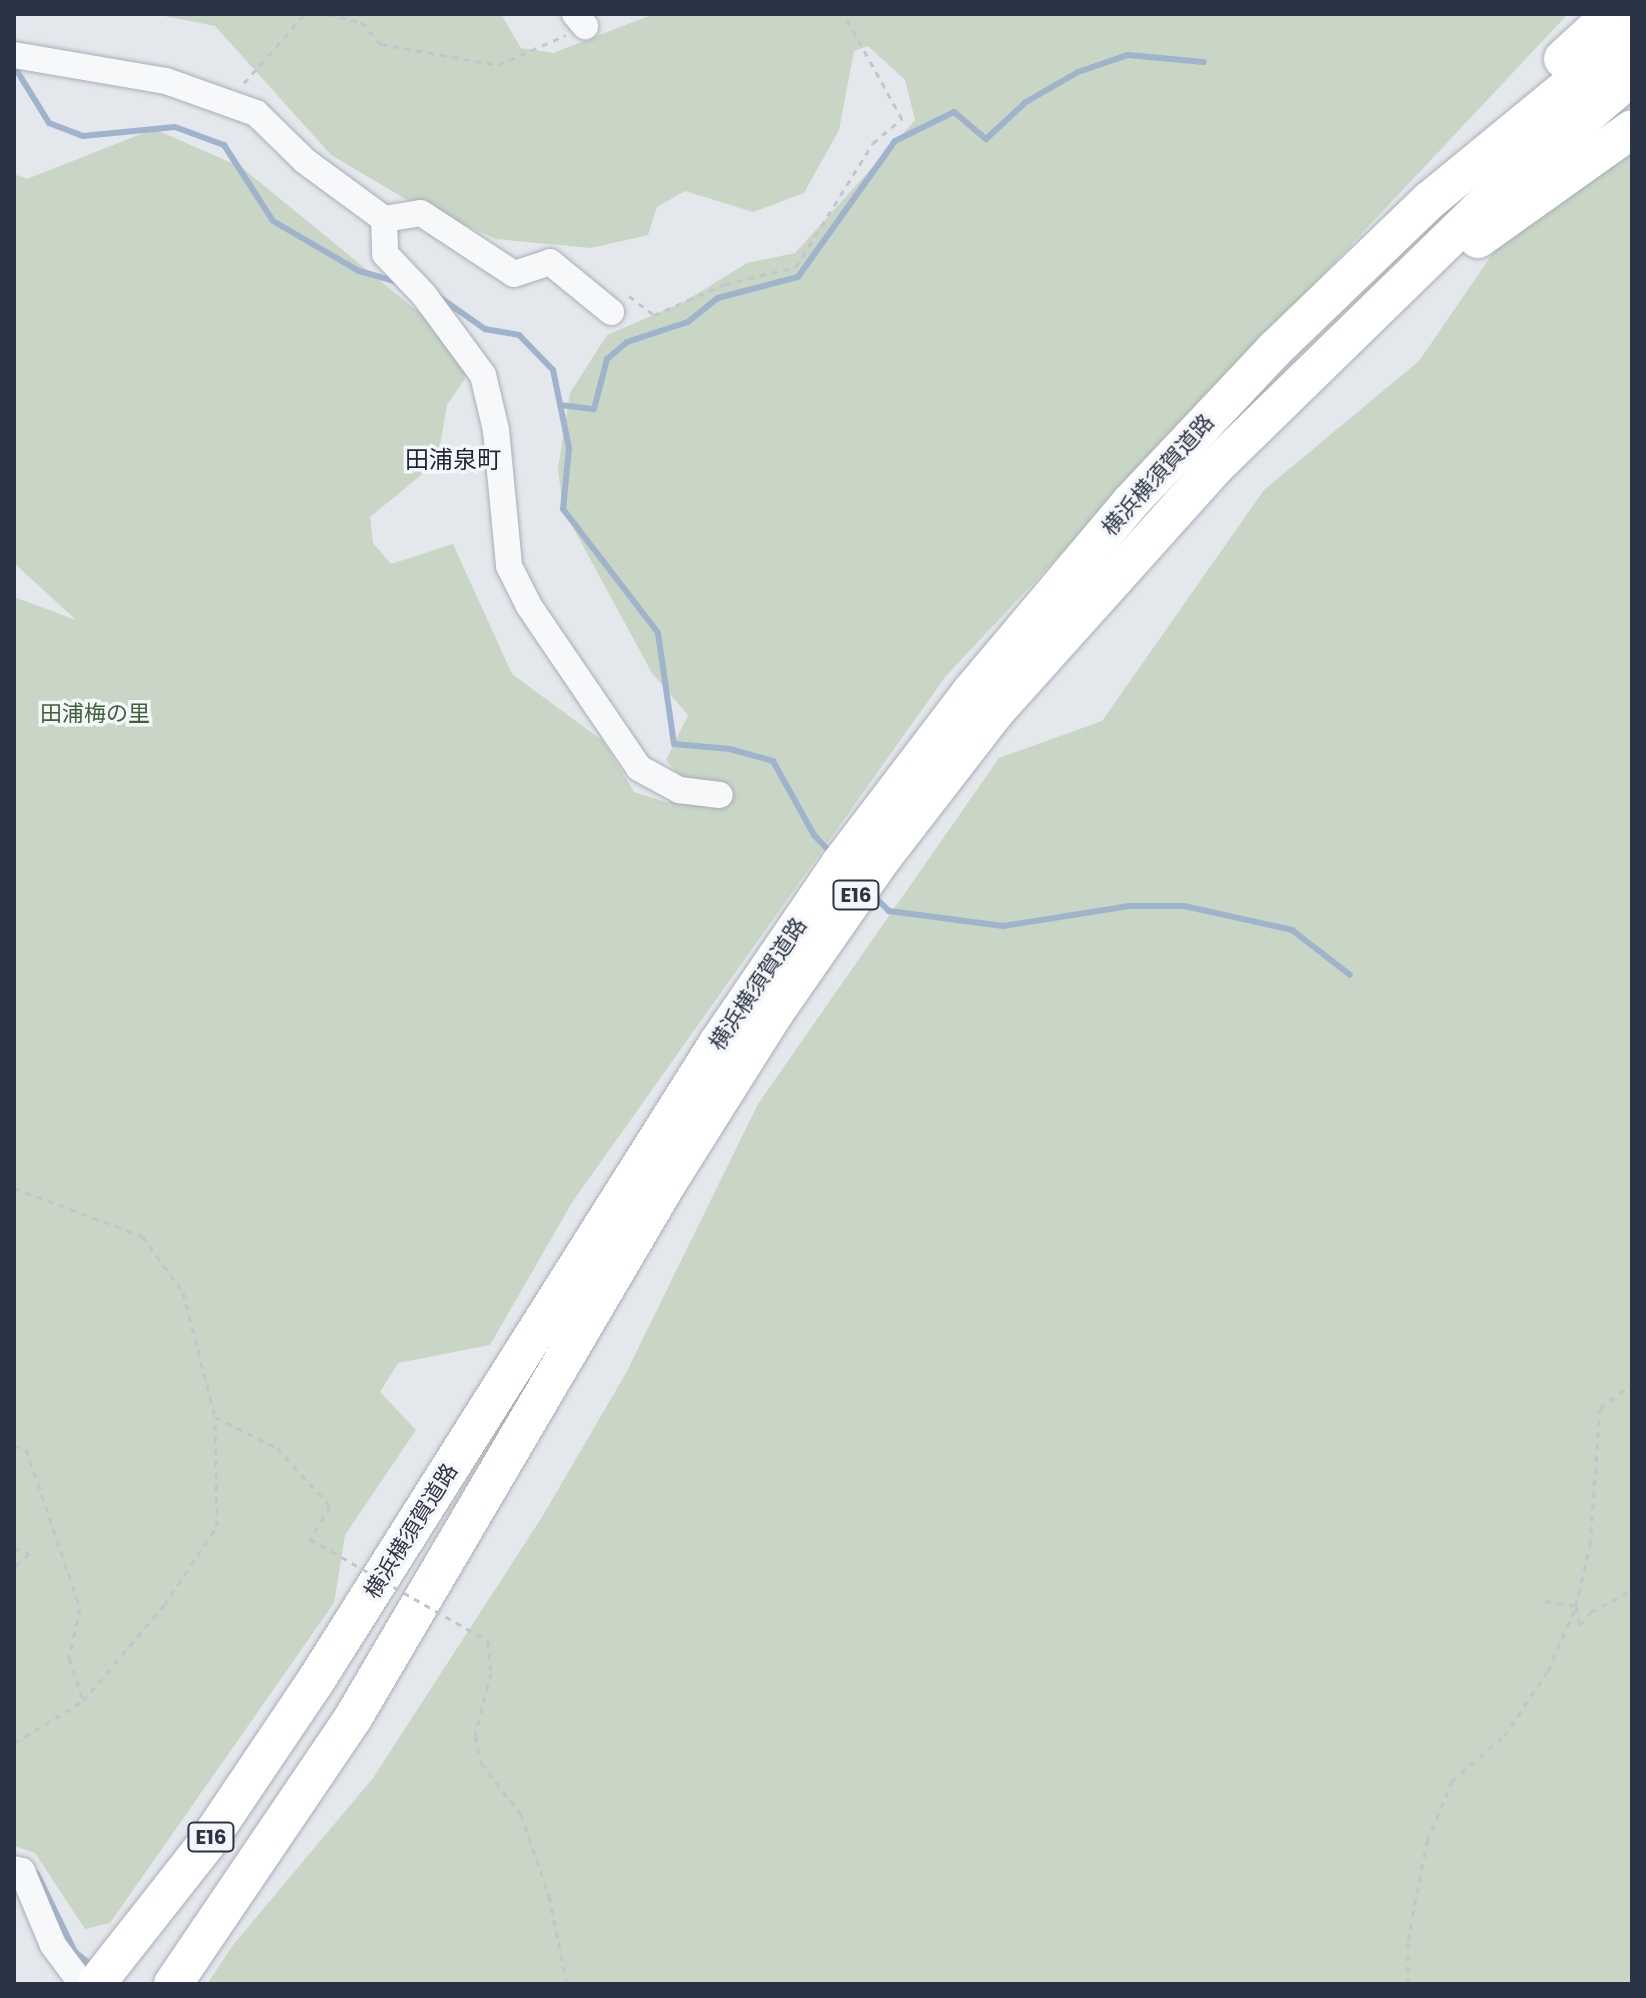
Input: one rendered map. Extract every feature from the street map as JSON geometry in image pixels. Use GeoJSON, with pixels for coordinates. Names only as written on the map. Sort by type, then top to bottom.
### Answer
{"type":"FeatureCollection","features":[{"type":"Feature","properties":{"kind":"highway"},"geometry":{"type":"LineString","coordinates":[[1274,350],[1484,132],[1612,14]]}},
{"type":"Feature","properties":{"kind":"highway","name":"横浜横須賀道路"},"geometry":{"type":"LineString","coordinates":[[96,1984],[206,1844],[315,1682],[718,1043],[840,864],[991,668],[1130,503],[1274,350],[1430,200],[1632,34]]}},
{"type":"Feature","properties":{"kind":"highway","name":"横浜横須賀道路"},"geometry":{"type":"LineString","coordinates":[[173,1984],[263,1857],[353,1718],[676,1169],[773,1015],[883,857],[996,711],[1100,589],[1355,329],[1490,199],[1632,76]]}},
{"type":"Feature","properties":{"kind":"highway"},"geometry":{"type":"LineString","coordinates":[[1355,329],[1632,129]]}},
{"type":"Feature","properties":{"kind":"street"},"geometry":{"type":"LineString","coordinates":[[14,55],[166,81],[256,113],[305,161],[384,219],[421,213],[514,274],[550,262],[611,312]]}},
{"type":"Feature","properties":{"kind":"street"},"geometry":{"type":"LineString","coordinates":[[384,219],[385,254],[432,305],[483,375],[496,430],[509,566],[529,606],[639,768],[679,790],[720,795]]}},
{"type":"Feature","properties":{"kind":"street"},"geometry":{"type":"LineString","coordinates":[[14,1869],[22,1871],[53,1945],[82,1984]]}},
{"type":"Feature","properties":{"kind":"path"},"geometry":{"type":"LineString","coordinates":[[226,104],[305,14]]}},
{"type":"Feature","properties":{"kind":"path"},"geometry":{"type":"LineString","coordinates":[[328,14],[361,22],[381,44],[498,65],[580,20]]}},
{"type":"Feature","properties":{"kind":"path"},"geometry":{"type":"LineString","coordinates":[[611,312],[630,295],[654,315],[725,284],[796,267],[873,143],[902,119],[844,14]]}},
{"type":"Feature","properties":{"kind":"path"},"geometry":{"type":"LineString","coordinates":[[14,1188],[142,1236],[183,1292],[215,1417],[217,1526],[164,1605],[83,1701],[14,1743]]}},
{"type":"Feature","properties":{"kind":"path"},"geometry":{"type":"LineString","coordinates":[[1408,1984],[1408,1940],[1427,1841],[1452,1781],[1504,1736],[1548,1671],[1576,1606],[1590,1545],[1600,1408],[1632,1384]]}},
{"type":"Feature","properties":{"kind":"path"},"geometry":{"type":"LineString","coordinates":[[215,1417],[277,1448],[330,1506],[310,1539],[488,1641],[491,1673],[475,1736],[481,1763],[521,1814],[549,1896],[567,1984]]}},
{"type":"Feature","properties":{"kind":"path"},"geometry":{"type":"LineString","coordinates":[[14,1446],[26,1449],[80,1608],[69,1658],[83,1701]]}},
{"type":"Feature","properties":{"kind":"path"},"geometry":{"type":"LineString","coordinates":[[14,1548],[29,1554],[14,1567]]}},
{"type":"Feature","properties":{"kind":"path"},"geometry":{"type":"LineString","coordinates":[[1576,1606],[1580,1625],[1591,1612],[1632,1590]]}},
{"type":"Feature","properties":{"kind":"path"},"geometry":{"type":"LineString","coordinates":[[1545,1601],[1576,1606]]}},
{"type":"Feature","properties":{"kind":"green space","name":"田浦梅の里"},"geometry":{"type":"Polygon","coordinates":[[[154,14],[501,14],[521,48],[553,53],[654,14],[1568,14],[946,676],[573,1201],[490,1345],[398,1363],[380,1392],[416,1430],[345,1535],[334,1603],[110,1923],[85,1929],[35,1853],[14,1846],[14,597],[76,620],[14,563],[14,174],[27,179],[154,129],[241,167],[437,327],[468,374],[447,405],[437,462],[370,517],[373,543],[391,564],[453,544],[512,674],[603,741],[634,792],[669,803],[679,775],[666,760],[688,715],[652,673],[563,509],[558,469],[570,393],[607,335],[682,303],[747,263],[795,253],[915,120],[905,80],[868,46],[854,51],[839,130],[804,193],[753,212],[685,191],[657,207],[648,235],[591,248],[496,239],[404,198],[331,155],[215,26],[154,14]]]}},
{"type":"Feature","properties":{"kind":"green space"},"geometry":{"type":"Polygon","coordinates":[[[1632,154],[1632,1984],[207,1984],[233,1945],[373,1778],[542,1517],[626,1373],[758,1104],[999,758],[1102,721],[1264,490],[1419,361],[1502,240],[1632,154]]]}},
{"type":"Feature","properties":{"kind":"waterway"},"geometry":{"type":"LineString","coordinates":[[560,405],[594,409],[607,359],[627,342],[688,322],[718,298],[798,277],[895,141],[954,112],[986,139],[1026,102],[1078,72],[1128,55],[1204,62]]}},
{"type":"Feature","properties":{"kind":"waterway"},"geometry":{"type":"LineString","coordinates":[[14,66],[49,123],[83,136],[175,127],[224,145],[273,221],[359,271],[398,282]]}},
{"type":"Feature","properties":{"kind":"waterway"},"geometry":{"type":"LineString","coordinates":[[432,292],[485,329],[519,335],[553,370],[569,448],[563,509],[658,633],[674,744],[730,749],[773,761],[814,835],[831,853]]}},
{"type":"Feature","properties":{"kind":"waterway"},"geometry":{"type":"LineString","coordinates":[[873,895],[889,911],[1003,926],[1129,906],[1184,906],[1292,930],[1350,975]]}},
{"type":"Feature","properties":{"kind":"waterway"},"geometry":{"type":"LineString","coordinates":[[37,1874],[75,1952],[92,1966]]}},
{"type":"Feature","properties":{"kind":"district","name":"田浦泉町"},"geometry":{"type":"Point","coordinates":[453,460]}}]}
